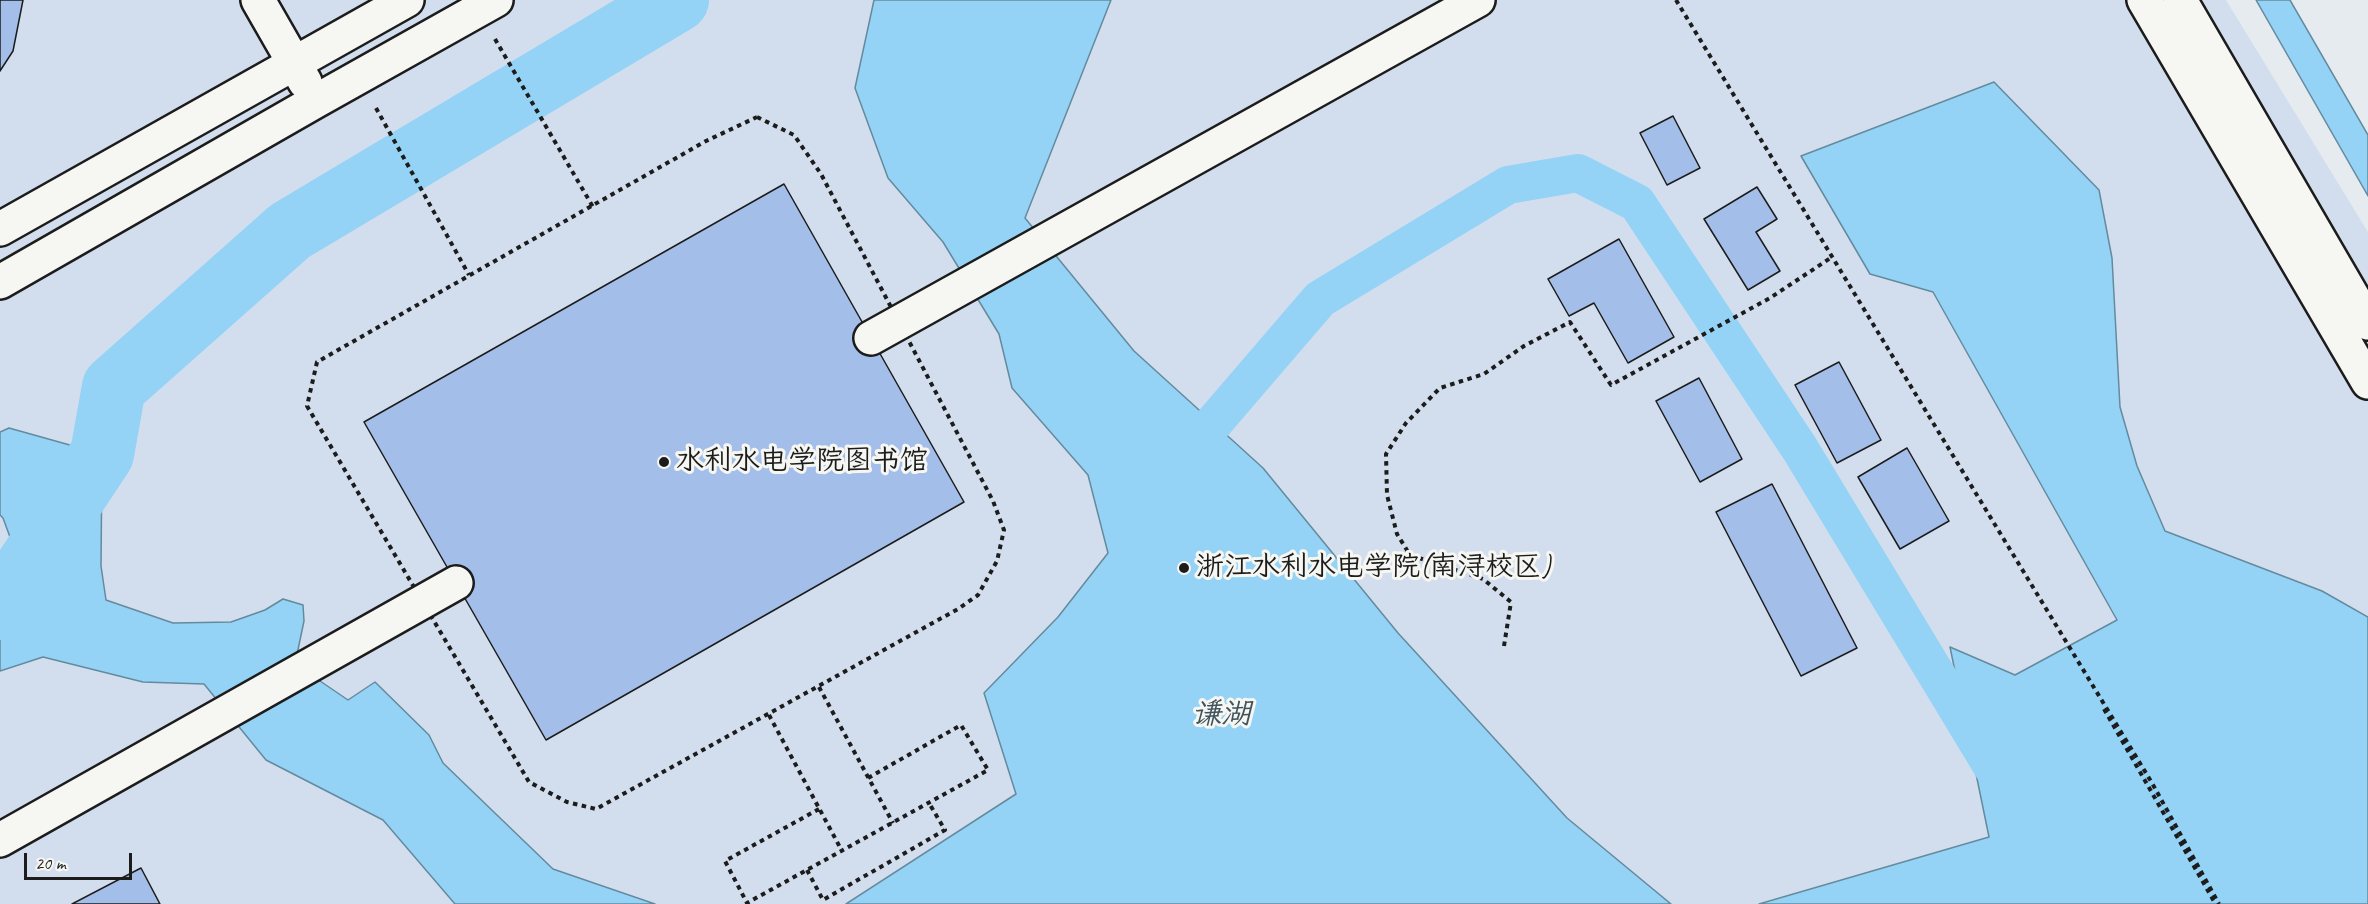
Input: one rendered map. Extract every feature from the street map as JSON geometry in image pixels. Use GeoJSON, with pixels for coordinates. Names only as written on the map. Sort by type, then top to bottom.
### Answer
{"type":"FeatureCollection","features":[{"type":"Feature","properties":{"kind":"street"},"geometry":{"type":"LineString","coordinates":[[258,0],[315,101]]}},
{"type":"Feature","properties":{"kind":"street"},"geometry":{"type":"LineString","coordinates":[[0,229],[407,0]]}},
{"type":"Feature","properties":{"kind":"street"},"geometry":{"type":"LineString","coordinates":[[0,282],[496,0]]}},
{"type":"Feature","properties":{"kind":"street"},"geometry":{"type":"LineString","coordinates":[[871,338],[1478,0]]}},
{"type":"Feature","properties":{"kind":"street"},"geometry":{"type":"LineString","coordinates":[[2144,0],[2368,382]]}},
{"type":"Feature","properties":{"kind":"street"},"geometry":{"type":"LineString","coordinates":[[2180,0],[2368,323]]}},
{"type":"Feature","properties":{"kind":"street"},"geometry":{"type":"LineString","coordinates":[[0,840],[456,583]]}},
{"type":"Feature","properties":{"kind":"path"},"geometry":{"type":"LineString","coordinates":[[1676,0],[2152,783],[2217,904]]}},
{"type":"Feature","properties":{"kind":"path"},"geometry":{"type":"LineString","coordinates":[[491,33],[593,205]]}},
{"type":"Feature","properties":{"kind":"path"},"geometry":{"type":"LineString","coordinates":[[372,99],[468,274]]}},
{"type":"Feature","properties":{"kind":"path"},"geometry":{"type":"LineString","coordinates":[[757,117],[794,135],[821,174],[993,501],[1004,530],[997,561],[978,595],[958,609],[596,809],[567,802],[529,782],[308,406],[316,362],[593,205],[706,141],[757,117]]}},
{"type":"Feature","properties":{"kind":"path"},"geometry":{"type":"LineString","coordinates":[[1504,646],[1511,602],[1483,579],[1410,555],[1397,534],[1387,495],[1386,454],[1406,423],[1440,388],[1484,374],[1524,346],[1570,322],[1611,385],[1770,298],[1832,257]]}},
{"type":"Feature","properties":{"kind":"path"},"geometry":{"type":"LineString","coordinates":[[819,687],[892,822]]}},
{"type":"Feature","properties":{"kind":"path"},"geometry":{"type":"LineString","coordinates":[[769,715],[842,851]]}},
{"type":"Feature","properties":{"kind":"path"},"geometry":{"type":"LineString","coordinates":[[819,809],[725,861],[747,903],[988,770],[961,725],[868,778]]}},
{"type":"Feature","properties":{"kind":"path"},"geometry":{"type":"LineString","coordinates":[[807,870],[823,900],[945,830],[929,803]]}},
{"type":"Feature","properties":{"kind":"shaded area","name":"浙江水利水电学院(南浔校区)"},"geometry":{"type":"Polygon","coordinates":[[[0,0],[2226,0],[2368,232],[2368,904],[0,904],[0,0]]]}},
{"type":"Feature","properties":{"kind":"water","name":"谦湖"},"geometry":{"type":"Polygon","coordinates":[[[874,0],[1111,0],[1025,218],[1134,351],[1263,468],[1398,633],[1567,818],[1671,904],[846,904],[1016,794],[984,693],[1058,617],[1108,553],[1088,475],[1012,388],[999,334],[943,242],[888,178],[855,88],[874,0]]]}},
{"type":"Feature","properties":{"kind":"water"},"geometry":{"type":"Polygon","coordinates":[[[2256,0],[2290,0],[2368,135],[2368,196],[2256,0]]]}},
{"type":"Feature","properties":{"kind":"water"},"geometry":{"type":"Polygon","coordinates":[[[1994,82],[2099,190],[2112,258],[2120,407],[2137,466],[2165,531],[2322,591],[2368,617],[2368,904],[1759,904],[1989,837],[1950,647],[2015,675],[2117,620],[1933,292],[1870,274],[1801,156],[1994,82]]]}},
{"type":"Feature","properties":{"kind":"water"},"geometry":{"type":"Polygon","coordinates":[[[9,428],[102,454],[101,566],[106,600],[173,623],[231,622],[265,610],[283,599],[303,605],[304,621],[295,664],[348,700],[375,682],[429,735],[443,763],[553,869],[655,904],[455,904],[383,820],[266,760],[204,684],[143,682],[43,657],[0,671],[0,605],[4,601],[10,537],[0,515],[0,432],[9,428]]]}},
{"type":"Feature","properties":{"kind":"building"},"geometry":{"type":"Polygon","coordinates":[[[0,0],[23,0],[13,51],[0,71],[0,0]]]}},
{"type":"Feature","properties":{"kind":"building"},"geometry":{"type":"Polygon","coordinates":[[[1673,116],[1700,168],[1667,185],[1640,133],[1673,116]]]}},
{"type":"Feature","properties":{"kind":"building","name":"水利水电学院图书馆"},"geometry":{"type":"Polygon","coordinates":[[[784,184],[964,502],[546,740],[364,422],[784,184]]]}},
{"type":"Feature","properties":{"kind":"building"},"geometry":{"type":"Polygon","coordinates":[[[1757,187],[1777,219],[1756,232],[1780,271],[1748,290],[1704,219],[1757,187]]]}},
{"type":"Feature","properties":{"kind":"building"},"geometry":{"type":"Polygon","coordinates":[[[1619,239],[1674,337],[1628,363],[1594,303],[1569,316],[1548,279],[1619,239]]]}},
{"type":"Feature","properties":{"kind":"building"},"geometry":{"type":"Polygon","coordinates":[[[1839,362],[1881,440],[1837,463],[1795,385],[1839,362]]]}},
{"type":"Feature","properties":{"kind":"building"},"geometry":{"type":"Polygon","coordinates":[[[1699,378],[1742,459],[1700,482],[1656,401],[1699,378]]]}},
{"type":"Feature","properties":{"kind":"building"},"geometry":{"type":"Polygon","coordinates":[[[1907,448],[1949,521],[1900,549],[1858,477],[1907,448]]]}},
{"type":"Feature","properties":{"kind":"building"},"geometry":{"type":"Polygon","coordinates":[[[1772,484],[1857,648],[1801,676],[1716,512],[1772,484]]]}},
{"type":"Feature","properties":{"kind":"building"},"geometry":{"type":"Polygon","coordinates":[[[141,868],[160,904],[72,904],[141,868]]]}},
{"type":"Feature","properties":{"kind":"waterway"},"geometry":{"type":"LineString","coordinates":[[0,608],[102,454],[114,387],[290,231],[677,0]]}},
{"type":"Feature","properties":{"kind":"waterway"},"geometry":{"type":"LineString","coordinates":[[1180,462],[1320,299],[1508,185],[1578,173],[1637,203],[1800,449],[1993,768]]}},
{"type":"Feature","properties":{"kind":"place","name":"水利水电学院图书馆"},"geometry":{"type":"Point","coordinates":[664,462]}},
{"type":"Feature","properties":{"kind":"place","name":"浙江水利水电学院(南浔校区)"},"geometry":{"type":"Point","coordinates":[1184,568]}}]}
